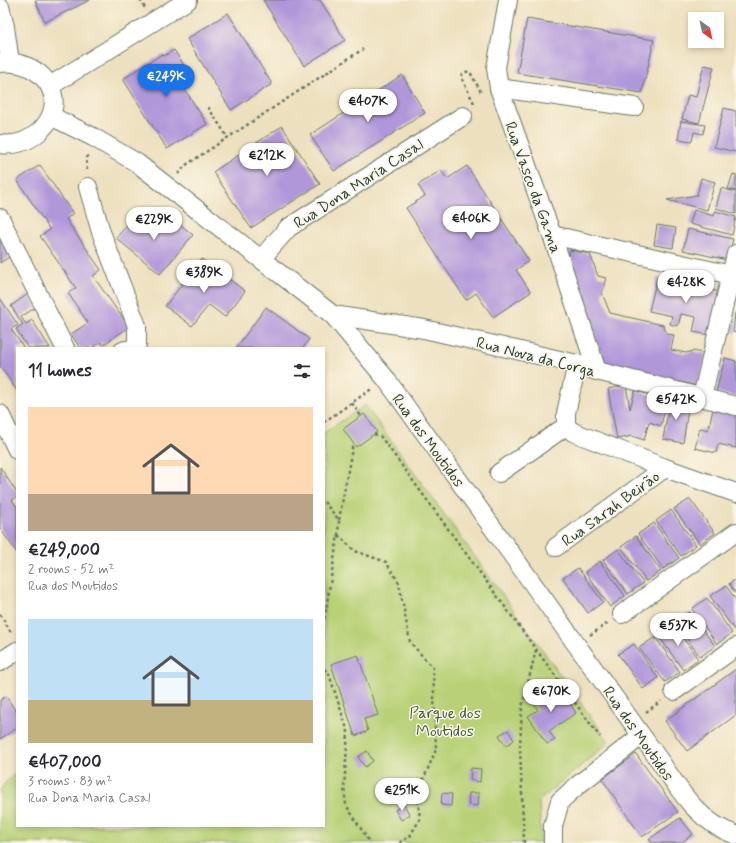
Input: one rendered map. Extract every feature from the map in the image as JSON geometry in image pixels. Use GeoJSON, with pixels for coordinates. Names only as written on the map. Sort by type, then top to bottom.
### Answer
{"type":"FeatureCollection","features":[{"type":"Feature","properties":{"kind":"street"},"geometry":{"type":"LineString","coordinates":[[50,86],[188,0]]}},
{"type":"Feature","properties":{"kind":"street","name":"Rua Vasco da Gama"},"geometry":{"type":"LineString","coordinates":[[508,0],[496,68],[499,88],[552,235],[597,371]]}},
{"type":"Feature","properties":{"kind":"street"},"geometry":{"type":"LineString","coordinates":[[0,7],[5,27],[5,62],[21,63],[41,75],[50,86],[53,104],[51,116],[44,127],[35,136],[23,142],[10,145],[0,144]]}},
{"type":"Feature","properties":{"kind":"street"},"geometry":{"type":"LineString","coordinates":[[499,88],[634,107]]}},
{"type":"Feature","properties":{"kind":"street","name":"Rua dos Moutidos"},"geometry":{"type":"LineString","coordinates":[[51,116],[93,137],[137,163],[333,315],[386,379],[682,794],[700,814],[722,830],[736,835]]}},
{"type":"Feature","properties":{"kind":"street","name":"Rua Dona Maria Casal"},"geometry":{"type":"LineString","coordinates":[[261,259],[288,228],[463,116]]}},
{"type":"Feature","properties":{"kind":"street"},"geometry":{"type":"LineString","coordinates":[[88,187],[101,232],[136,326],[137,346]]}},
{"type":"Feature","properties":{"kind":"street"},"geometry":{"type":"LineString","coordinates":[[0,218],[64,347]]}},
{"type":"Feature","properties":{"kind":"street"},"geometry":{"type":"LineString","coordinates":[[552,235],[733,276]]}},
{"type":"Feature","properties":{"kind":"street"},"geometry":{"type":"LineString","coordinates":[[702,397],[733,276],[736,254]]}},
{"type":"Feature","properties":{"kind":"street","name":"Rua Nova da Corga"},"geometry":{"type":"LineString","coordinates":[[333,315],[424,329],[577,364],[597,371],[736,406]]}},
{"type":"Feature","properties":{"kind":"street"},"geometry":{"type":"LineString","coordinates":[[577,364],[566,413],[566,426],[573,432],[665,468],[736,493]]}},
{"type":"Feature","properties":{"kind":"street"},"geometry":{"type":"LineString","coordinates":[[0,414],[16,448]]}},
{"type":"Feature","properties":{"kind":"street"},"geometry":{"type":"LineString","coordinates":[[499,473],[566,426]]}},
{"type":"Feature","properties":{"kind":"street","name":"Rua Sarah Beirão"},"geometry":{"type":"LineString","coordinates":[[556,547],[665,468]]}},
{"type":"Feature","properties":{"kind":"street"},"geometry":{"type":"LineString","coordinates":[[622,614],[736,532]]}},
{"type":"Feature","properties":{"kind":"street"},"geometry":{"type":"LineString","coordinates":[[0,662],[15,644]]}},
{"type":"Feature","properties":{"kind":"street"},"geometry":{"type":"LineString","coordinates":[[674,691],[736,647]]}},
{"type":"Feature","properties":{"kind":"street"},"geometry":{"type":"LineString","coordinates":[[553,843],[553,826],[560,801],[636,729]]}},
{"type":"Feature","properties":{"kind":"lane"},"geometry":{"type":"LineString","coordinates":[[120,347],[137,346]]}},
{"type":"Feature","properties":{"kind":"path"},"geometry":{"type":"LineString","coordinates":[[168,186],[186,166],[363,49]]}},
{"type":"Feature","properties":{"kind":"path"},"geometry":{"type":"LineString","coordinates":[[463,116],[476,106],[461,77],[462,74],[470,72],[483,92],[499,88]]}},
{"type":"Feature","properties":{"kind":"path"},"geometry":{"type":"LineString","coordinates":[[208,106],[228,138]]}},
{"type":"Feature","properties":{"kind":"path"},"geometry":{"type":"LineString","coordinates":[[88,187],[86,161],[93,137]]}},
{"type":"Feature","properties":{"kind":"path"},"geometry":{"type":"LineString","coordinates":[[325,421],[386,379]]}},
{"type":"Feature","properties":{"kind":"path"},"geometry":{"type":"LineString","coordinates":[[352,403],[361,416]]}},
{"type":"Feature","properties":{"kind":"path"},"geometry":{"type":"LineString","coordinates":[[374,434],[381,437],[600,737]]}},
{"type":"Feature","properties":{"kind":"path"},"geometry":{"type":"LineString","coordinates":[[325,615],[338,535],[339,520],[353,444]]}},
{"type":"Feature","properties":{"kind":"path"},"geometry":{"type":"LineString","coordinates":[[325,503],[339,520]]}},
{"type":"Feature","properties":{"kind":"path"},"geometry":{"type":"LineString","coordinates":[[338,535],[355,551],[386,562],[400,583],[410,642],[433,668],[436,750],[417,794],[420,819],[410,836],[399,843]]}},
{"type":"Feature","properties":{"kind":"path"},"geometry":{"type":"LineString","coordinates":[[0,614],[15,644]]}},
{"type":"Feature","properties":{"kind":"path"},"geometry":{"type":"LineString","coordinates":[[576,644],[622,614]]}},
{"type":"Feature","properties":{"kind":"path"},"geometry":{"type":"LineString","coordinates":[[524,843],[520,747],[522,707],[536,650]]}},
{"type":"Feature","properties":{"kind":"path"},"geometry":{"type":"LineString","coordinates":[[325,670],[329,674],[348,732],[344,788],[346,806],[370,843]]}},
{"type":"Feature","properties":{"kind":"path"},"geometry":{"type":"LineString","coordinates":[[636,729],[674,691]]}},
{"type":"Feature","properties":{"kind":"green space","name":"Parque dos Moutidos"},"geometry":{"type":"Polygon","coordinates":[[[365,405],[609,742],[539,801],[541,843],[0,843],[0,790],[16,773],[16,827],[325,827],[325,432],[365,405]]]}},
{"type":"Feature","properties":{"kind":"building"},"geometry":{"type":"Polygon","coordinates":[[[35,0],[90,0],[45,22],[35,0]]]}},
{"type":"Feature","properties":{"kind":"building"},"geometry":{"type":"Polygon","coordinates":[[[263,0],[320,0],[345,40],[304,66],[263,0]]]}},
{"type":"Feature","properties":{"kind":"building"},"geometry":{"type":"Polygon","coordinates":[[[228,13],[272,84],[231,110],[187,39],[228,13]]]}},
{"type":"Feature","properties":{"kind":"building"},"geometry":{"type":"Polygon","coordinates":[[[527,19],[654,40],[642,93],[517,73],[527,19]]]}},
{"type":"Feature","properties":{"kind":"building"},"geometry":{"type":"Polygon","coordinates":[[[174,50],[193,79],[182,85],[207,124],[167,149],[123,79],[162,54],[164,56],[174,50]]]}},
{"type":"Feature","properties":{"kind":"building"},"geometry":{"type":"Polygon","coordinates":[[[704,65],[714,67],[699,123],[682,119],[688,95],[696,97],[704,65]]]}},
{"type":"Feature","properties":{"kind":"building"},"geometry":{"type":"Polygon","coordinates":[[[402,75],[425,113],[334,171],[310,135],[402,75]]]}},
{"type":"Feature","properties":{"kind":"building"},"geometry":{"type":"Polygon","coordinates":[[[724,108],[736,111],[736,152],[714,147],[724,108]]]}},
{"type":"Feature","properties":{"kind":"building"},"geometry":{"type":"Polygon","coordinates":[[[681,121],[705,125],[703,134],[694,132],[692,141],[678,139],[681,121]]]}},
{"type":"Feature","properties":{"kind":"building"},"geometry":{"type":"Polygon","coordinates":[[[282,126],[320,184],[251,228],[213,172],[282,126]]]}},
{"type":"Feature","properties":{"kind":"building"},"geometry":{"type":"Polygon","coordinates":[[[40,165],[73,214],[66,219],[101,270],[93,276],[129,327],[103,345],[101,342],[94,347],[79,347],[71,334],[88,323],[68,293],[76,288],[40,236],[50,230],[17,180],[40,165]]]}},
{"type":"Feature","properties":{"kind":"building"},"geometry":{"type":"Polygon","coordinates":[[[467,166],[529,261],[516,270],[531,292],[493,317],[476,293],[466,300],[406,208],[425,196],[418,185],[441,170],[447,179],[467,166]]]}},
{"type":"Feature","properties":{"kind":"building"},"geometry":{"type":"Polygon","coordinates":[[[733,174],[736,175],[736,191],[728,189],[733,174]]]}},
{"type":"Feature","properties":{"kind":"building"},"geometry":{"type":"Polygon","coordinates":[[[701,178],[715,182],[707,210],[667,200],[697,195],[701,178]]]}},
{"type":"Feature","properties":{"kind":"building"},"geometry":{"type":"Polygon","coordinates":[[[721,188],[736,192],[736,214],[716,208],[721,188]]]}},
{"type":"Feature","properties":{"kind":"building"},"geometry":{"type":"Polygon","coordinates":[[[140,210],[164,231],[174,219],[193,235],[160,274],[116,238],[140,210]]]}},
{"type":"Feature","properties":{"kind":"building"},"geometry":{"type":"Polygon","coordinates":[[[694,210],[714,216],[715,211],[736,217],[732,235],[690,224],[694,210]]]}},
{"type":"Feature","properties":{"kind":"building"},"geometry":{"type":"Polygon","coordinates":[[[657,225],[676,228],[673,248],[654,245],[657,225]]]}},
{"type":"Feature","properties":{"kind":"building"},"geometry":{"type":"Polygon","coordinates":[[[688,229],[733,239],[728,260],[683,250],[688,229]]]}},
{"type":"Feature","properties":{"kind":"building"},"geometry":{"type":"Polygon","coordinates":[[[0,235],[12,255],[0,263],[0,235]]]}},
{"type":"Feature","properties":{"kind":"building"},"geometry":{"type":"Polygon","coordinates":[[[570,250],[590,254],[598,276],[606,278],[602,293],[610,313],[663,325],[667,334],[674,335],[671,350],[686,353],[693,351],[706,354],[699,384],[694,385],[605,366],[568,261],[570,250]]]}},
{"type":"Feature","properties":{"kind":"building"},"geometry":{"type":"Polygon","coordinates":[[[202,259],[245,291],[225,317],[209,305],[192,326],[165,306],[202,259]]]}},
{"type":"Feature","properties":{"kind":"building"},"geometry":{"type":"Polygon","coordinates":[[[657,278],[720,292],[710,335],[693,332],[696,317],[681,314],[678,326],[670,324],[672,316],[649,311],[657,278]]]}},
{"type":"Feature","properties":{"kind":"building"},"geometry":{"type":"Polygon","coordinates":[[[28,294],[36,307],[21,317],[26,324],[32,320],[49,347],[27,347],[16,329],[23,324],[11,306],[28,294]]]}},
{"type":"Feature","properties":{"kind":"building"},"geometry":{"type":"Polygon","coordinates":[[[0,298],[18,325],[11,329],[23,347],[16,347],[16,390],[0,366],[0,298]]]}},
{"type":"Feature","properties":{"kind":"building"},"geometry":{"type":"Polygon","coordinates":[[[266,307],[309,339],[304,347],[237,347],[266,307]]]}},
{"type":"Feature","properties":{"kind":"building"},"geometry":{"type":"Polygon","coordinates":[[[736,313],[736,333],[733,332],[736,313]]]}},
{"type":"Feature","properties":{"kind":"building"},"geometry":{"type":"Polygon","coordinates":[[[725,358],[736,361],[736,397],[716,392],[725,358]]]}},
{"type":"Feature","properties":{"kind":"building"},"geometry":{"type":"Polygon","coordinates":[[[626,385],[630,409],[635,391],[667,399],[661,426],[649,422],[644,440],[632,436],[617,439],[608,389],[626,385]]]}},
{"type":"Feature","properties":{"kind":"building"},"geometry":{"type":"Polygon","coordinates":[[[670,400],[689,403],[683,443],[663,439],[670,400]]]}},
{"type":"Feature","properties":{"kind":"building"},"geometry":{"type":"Polygon","coordinates":[[[713,409],[736,415],[736,448],[718,444],[716,453],[695,448],[700,428],[708,430],[713,409]]]}},
{"type":"Feature","properties":{"kind":"building"},"geometry":{"type":"Polygon","coordinates":[[[364,414],[377,432],[356,447],[343,429],[364,414]]]}},
{"type":"Feature","properties":{"kind":"building"},"geometry":{"type":"Polygon","coordinates":[[[0,467],[16,491],[16,498],[12,500],[16,506],[16,552],[0,528],[0,467]]]}},
{"type":"Feature","properties":{"kind":"building"},"geometry":{"type":"Polygon","coordinates":[[[690,499],[715,533],[700,544],[674,509],[690,499]]]}},
{"type":"Feature","properties":{"kind":"building"},"geometry":{"type":"Polygon","coordinates":[[[671,510],[696,545],[681,556],[656,521],[671,510]]]}},
{"type":"Feature","properties":{"kind":"building"},"geometry":{"type":"Polygon","coordinates":[[[654,523],[679,558],[663,569],[638,534],[654,523]]]}},
{"type":"Feature","properties":{"kind":"building"},"geometry":{"type":"Polygon","coordinates":[[[636,536],[661,571],[646,581],[621,547],[636,536]]]}},
{"type":"Feature","properties":{"kind":"building"},"geometry":{"type":"Polygon","coordinates":[[[618,549],[643,583],[628,594],[603,560],[618,549]]]}},
{"type":"Feature","properties":{"kind":"building"},"geometry":{"type":"Polygon","coordinates":[[[600,561],[625,596],[610,607],[585,572],[600,561]]]}},
{"type":"Feature","properties":{"kind":"building"},"geometry":{"type":"Polygon","coordinates":[[[578,568],[603,602],[588,613],[563,578],[578,568]]]}},
{"type":"Feature","properties":{"kind":"building"},"geometry":{"type":"Polygon","coordinates":[[[736,579],[736,594],[729,584],[736,579]]]}},
{"type":"Feature","properties":{"kind":"building"},"geometry":{"type":"Polygon","coordinates":[[[726,586],[736,600],[736,632],[710,596],[726,586]]]}},
{"type":"Feature","properties":{"kind":"building"},"geometry":{"type":"Polygon","coordinates":[[[707,598],[732,633],[717,644],[692,609],[707,598]]]}},
{"type":"Feature","properties":{"kind":"building"},"geometry":{"type":"Polygon","coordinates":[[[690,612],[715,646],[700,657],[675,622],[690,612]]]}},
{"type":"Feature","properties":{"kind":"building"},"geometry":{"type":"Polygon","coordinates":[[[673,624],[698,659],[683,670],[658,635],[673,624]]]}},
{"type":"Feature","properties":{"kind":"building"},"geometry":{"type":"Polygon","coordinates":[[[655,637],[680,672],[665,682],[639,648],[655,637]]]}},
{"type":"Feature","properties":{"kind":"building"},"geometry":{"type":"Polygon","coordinates":[[[634,644],[658,678],[643,689],[618,654],[634,644]]]}},
{"type":"Feature","properties":{"kind":"building"},"geometry":{"type":"Polygon","coordinates":[[[358,655],[378,715],[364,719],[368,731],[355,736],[331,664],[358,655]]]}},
{"type":"Feature","properties":{"kind":"building"},"geometry":{"type":"Polygon","coordinates":[[[736,669],[736,715],[687,751],[665,721],[736,669]]]}},
{"type":"Feature","properties":{"kind":"building"},"geometry":{"type":"Polygon","coordinates":[[[560,688],[576,713],[549,731],[555,740],[547,744],[528,716],[538,710],[532,700],[542,694],[545,698],[560,688]]]}},
{"type":"Feature","properties":{"kind":"building"},"geometry":{"type":"Polygon","coordinates":[[[6,696],[16,711],[16,729],[0,739],[0,700],[6,696]]]}},
{"type":"Feature","properties":{"kind":"building"},"geometry":{"type":"Polygon","coordinates":[[[508,730],[514,740],[506,746],[499,735],[508,730]]]}},
{"type":"Feature","properties":{"kind":"building"},"geometry":{"type":"Polygon","coordinates":[[[367,751],[373,761],[365,767],[358,757],[367,751]]]}},
{"type":"Feature","properties":{"kind":"building"},"geometry":{"type":"Polygon","coordinates":[[[636,754],[678,812],[642,837],[602,779],[636,754]]]}},
{"type":"Feature","properties":{"kind":"building"},"geometry":{"type":"Polygon","coordinates":[[[471,768],[481,769],[480,782],[470,780],[471,768]]]}},
{"type":"Feature","properties":{"kind":"building"},"geometry":{"type":"Polygon","coordinates":[[[442,793],[452,794],[451,806],[441,805],[442,793]]]}},
{"type":"Feature","properties":{"kind":"building"},"geometry":{"type":"Polygon","coordinates":[[[469,793],[479,793],[478,806],[468,805],[469,793]]]}},
{"type":"Feature","properties":{"kind":"building"},"geometry":{"type":"Polygon","coordinates":[[[404,805],[410,815],[401,820],[395,810],[404,805]]]}},
{"type":"Feature","properties":{"kind":"building"},"geometry":{"type":"Polygon","coordinates":[[[680,818],[693,834],[681,843],[652,843],[649,839],[680,818]]]}}]}
